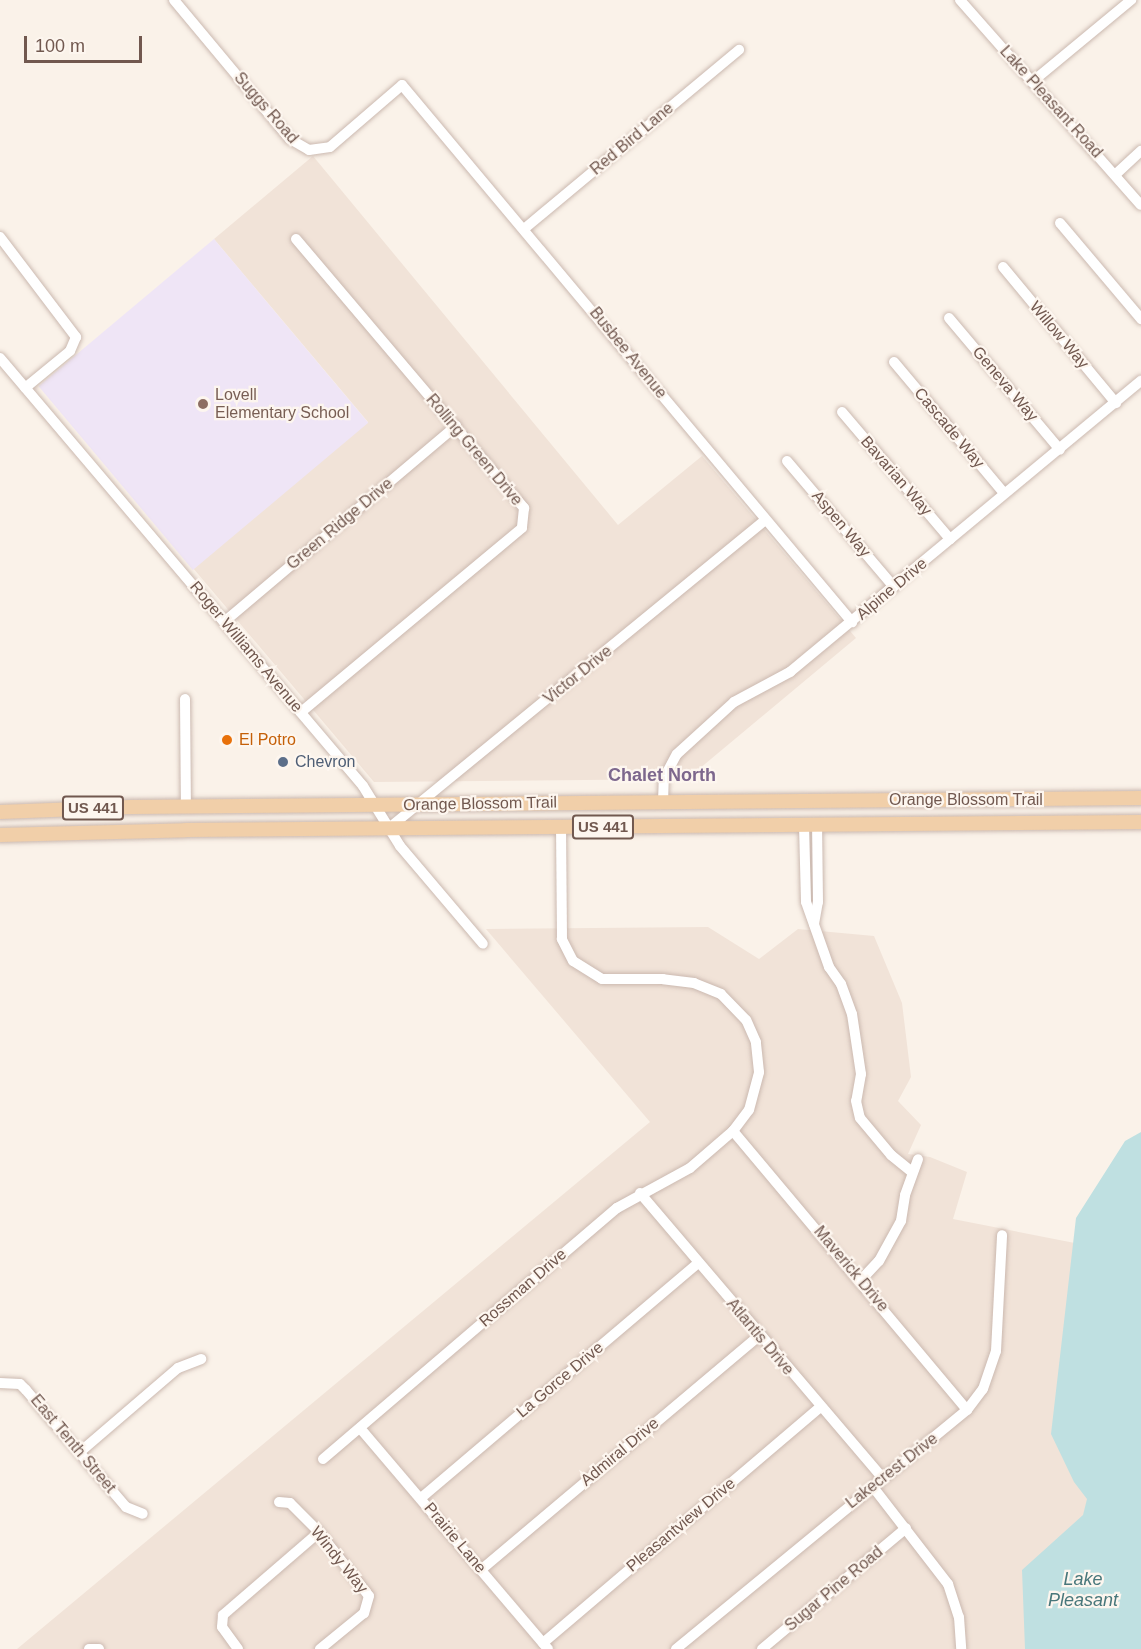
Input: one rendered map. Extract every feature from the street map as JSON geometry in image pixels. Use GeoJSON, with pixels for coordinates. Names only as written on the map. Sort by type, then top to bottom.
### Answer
{"type":"FeatureCollection","features":[{"type":"Feature","properties":{"kind":"main road","name":"Orange Blossom Trail"},"geometry":{"type":"LineString","coordinates":[[0,812],[420,804],[1141,798]]}},
{"type":"Feature","properties":{"kind":"main road"},"geometry":{"type":"LineString","coordinates":[[1017,799],[1017,823]]}},
{"type":"Feature","properties":{"kind":"main road"},"geometry":{"type":"LineString","coordinates":[[561,827],[569,815],[596,803]]}},
{"type":"Feature","properties":{"kind":"main road"},"geometry":{"type":"LineString","coordinates":[[186,807],[186,830]]}},
{"type":"Feature","properties":{"kind":"main road","name":"Orange Blossom Trail"},"geometry":{"type":"LineString","coordinates":[[0,836],[186,830],[1141,822]]}},
{"type":"Feature","properties":{"kind":"street","name":"Suggs Road"},"geometry":{"type":"LineString","coordinates":[[174,0],[290,139],[309,150],[330,147],[402,85]]}},
{"type":"Feature","properties":{"kind":"street","name":"Lake Pleasant Road"},"geometry":{"type":"LineString","coordinates":[[960,0],[1141,205]]}},
{"type":"Feature","properties":{"kind":"street"},"geometry":{"type":"LineString","coordinates":[[1032,82],[1131,0]]}},
{"type":"Feature","properties":{"kind":"street","name":"Red Bird Lane"},"geometry":{"type":"LineString","coordinates":[[524,229],[739,50]]}},
{"type":"Feature","properties":{"kind":"street","name":"Busbee Avenue"},"geometry":{"type":"LineString","coordinates":[[402,85],[852,622]]}},
{"type":"Feature","properties":{"kind":"street"},"geometry":{"type":"LineString","coordinates":[[1116,174],[1141,151]]}},
{"type":"Feature","properties":{"kind":"street"},"geometry":{"type":"LineString","coordinates":[[1060,223],[1141,319]]}},
{"type":"Feature","properties":{"kind":"street"},"geometry":{"type":"LineString","coordinates":[[0,237],[76,337],[70,351],[25,388]]}},
{"type":"Feature","properties":{"kind":"street","name":"Rolling Green Drive"},"geometry":{"type":"LineString","coordinates":[[296,239],[524,508],[522,528],[301,712]]}},
{"type":"Feature","properties":{"kind":"street","name":"Willow Way"},"geometry":{"type":"LineString","coordinates":[[1003,267],[1116,403]]}},
{"type":"Feature","properties":{"kind":"street","name":"Geneva Way"},"geometry":{"type":"LineString","coordinates":[[949,318],[1060,450]]}},
{"type":"Feature","properties":{"kind":"street","name":"Roger Williams Avenue"},"geometry":{"type":"LineString","coordinates":[[0,358],[301,712],[375,805],[389,828],[483,944]]}},
{"type":"Feature","properties":{"kind":"street","name":"Cascade Way"},"geometry":{"type":"LineString","coordinates":[[894,362],[1004,494]]}},
{"type":"Feature","properties":{"kind":"street","name":"Alpine Drive"},"geometry":{"type":"LineString","coordinates":[[663,802],[664,778],[677,754],[734,702],[790,672],[1141,381]]}},
{"type":"Feature","properties":{"kind":"street","name":"Bavarian Way"},"geometry":{"type":"LineString","coordinates":[[842,412],[950,539]]}},
{"type":"Feature","properties":{"kind":"street","name":"Green Ridge Drive"},"geometry":{"type":"LineString","coordinates":[[224,622],[456,426]]}},
{"type":"Feature","properties":{"kind":"street","name":"Aspen Way"},"geometry":{"type":"LineString","coordinates":[[787,461],[894,587]]}},
{"type":"Feature","properties":{"kind":"street","name":"Victor Drive"},"geometry":{"type":"LineString","coordinates":[[389,828],[765,520]]}},
{"type":"Feature","properties":{"kind":"street"},"geometry":{"type":"LineString","coordinates":[[185,699],[186,807]]}},
{"type":"Feature","properties":{"kind":"street"},"geometry":{"type":"LineString","coordinates":[[810,825],[806,902],[813,927],[852,1014],[861,1074],[856,1101],[860,1118],[891,1155],[912,1172]]}},
{"type":"Feature","properties":{"kind":"street","name":"Rossman Drive"},"geometry":{"type":"LineString","coordinates":[[323,1459],[617,1208],[640,1193],[690,1168],[733,1131],[749,1110],[759,1072],[756,1042],[746,1020],[721,994],[694,983],[602,979],[573,961],[562,939],[561,827]]}},
{"type":"Feature","properties":{"kind":"street","name":"Maverick Drive"},"geometry":{"type":"LineString","coordinates":[[733,1131],[861,1280],[967,1410]]}},
{"type":"Feature","properties":{"kind":"street"},"geometry":{"type":"LineString","coordinates":[[861,1280],[879,1261],[902,1221],[912,1172],[918,1159]]}},
{"type":"Feature","properties":{"kind":"street","name":"Atlantis Drive"},"geometry":{"type":"LineString","coordinates":[[640,1193],[759,1336],[883,1479]]}},
{"type":"Feature","properties":{"kind":"street","name":"Lakecrest Drive"},"geometry":{"type":"LineString","coordinates":[[676,1649],[967,1410],[983,1389],[996,1351],[1002,1235]]}},
{"type":"Feature","properties":{"kind":"street","name":"La Gorce Drive"},"geometry":{"type":"LineString","coordinates":[[421,1498],[698,1263]]}},
{"type":"Feature","properties":{"kind":"street","name":"Admiral Drive"},"geometry":{"type":"LineString","coordinates":[[482,1569],[759,1336]]}},
{"type":"Feature","properties":{"kind":"street"},"geometry":{"type":"LineString","coordinates":[[80,1452],[178,1368],[201,1359]]}},
{"type":"Feature","properties":{"kind":"street","name":"East Tenth Street"},"geometry":{"type":"LineString","coordinates":[[0,1383],[20,1383],[126,1507],[143,1514]]}},
{"type":"Feature","properties":{"kind":"street","name":"Pleasantview Drive"},"geometry":{"type":"LineString","coordinates":[[545,1646],[820,1407]]}},
{"type":"Feature","properties":{"kind":"street","name":"Prairie Lane"},"geometry":{"type":"LineString","coordinates":[[360,1428],[545,1646]]}},
{"type":"Feature","properties":{"kind":"street"},"geometry":{"type":"LineString","coordinates":[[873,1487],[948,1584],[959,1617],[961,1649]]}},
{"type":"Feature","properties":{"kind":"street","name":"Windy Way"},"geometry":{"type":"LineString","coordinates":[[279,1502],[290,1503],[319,1532],[369,1596],[364,1612],[320,1649]]}},
{"type":"Feature","properties":{"kind":"street","name":"Sugar Pine Road"},"geometry":{"type":"LineString","coordinates":[[769,1647],[906,1528]]}},
{"type":"Feature","properties":{"kind":"street"},"geometry":{"type":"LineString","coordinates":[[238,1649],[222,1627],[223,1615],[319,1532]]}},
{"type":"Feature","properties":{"kind":"street"},"geometry":{"type":"LineString","coordinates":[[89,1649],[99,1649]]}},
{"type":"Feature","properties":{"kind":"shaded area"},"geometry":{"type":"Polygon","coordinates":[[[313,156],[618,525],[702,456],[856,638],[687,779],[374,782],[193,568],[368,422],[214,239],[313,156]]]}},
{"type":"Feature","properties":{"kind":"shaded area","name":"Lovell Elementary School"},"geometry":{"type":"Polygon","coordinates":[[[214,239],[368,423],[193,570],[39,386],[214,239]]]}},
{"type":"Feature","properties":{"kind":"shaded area"},"geometry":{"type":"Polygon","coordinates":[[[708,927],[759,959],[798,929],[874,936],[902,1003],[911,1077],[898,1101],[921,1125],[908,1154],[930,1157],[967,1172],[953,1219],[1141,1256],[1141,1649],[17,1649],[650,1122],[486,929],[708,927]]]}},
{"type":"Feature","properties":{"kind":"water","name":"Lake Pleasant"},"geometry":{"type":"Polygon","coordinates":[[[1141,1132],[1141,1649],[1025,1649],[1022,1570],[1083,1515],[1087,1499],[1074,1482],[1051,1434],[1076,1218],[1125,1141],[1141,1132]]]}},
{"type":"Feature","properties":{"kind":"place","name":"Lovell Elementary School"},"geometry":{"type":"Point","coordinates":[203,404]}},
{"type":"Feature","properties":{"kind":"place","name":"El Potro"},"geometry":{"type":"Point","coordinates":[227,740]}},
{"type":"Feature","properties":{"kind":"place","name":"Chevron"},"geometry":{"type":"Point","coordinates":[283,762]}},
{"type":"Feature","properties":{"kind":"district","name":"Chalet North"},"geometry":{"type":"Point","coordinates":[662,775]}}]}
